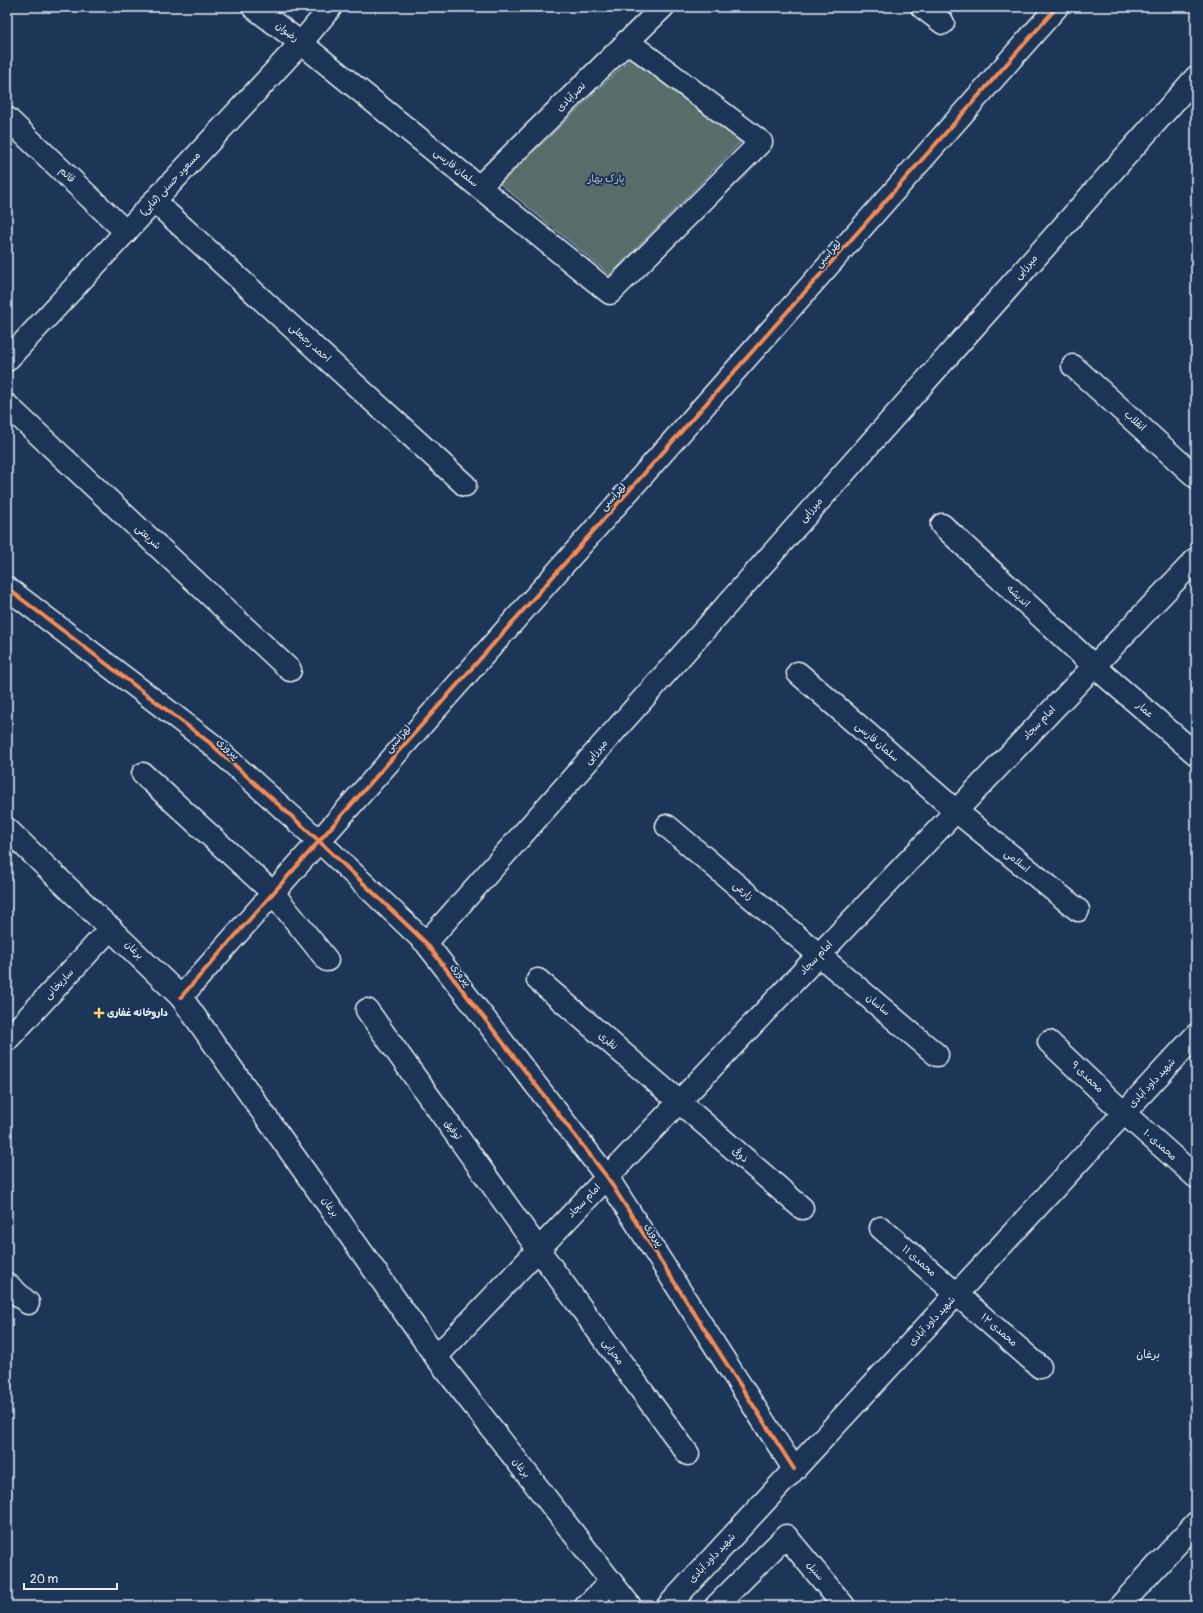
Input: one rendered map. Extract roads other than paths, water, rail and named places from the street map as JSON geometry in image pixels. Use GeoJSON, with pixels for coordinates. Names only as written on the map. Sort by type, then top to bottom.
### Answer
{"type":"FeatureCollection","features":[{"type":"Feature","properties":{"kind":"street","name":"رضوان"},"geometry":{"type":"LineString","coordinates":[[253,7],[301,43]]}},
{"type":"Feature","properties":{"kind":"street","name":"مسعود حسنی (ثنایی)"},"geometry":{"type":"LineString","coordinates":[[7,360],[301,43],[331,7]]}},
{"type":"Feature","properties":{"kind":"street","name":"نصرآبادی"},"geometry":{"type":"LineString","coordinates":[[479,187],[663,7]]}},
{"type":"Feature","properties":{"kind":"street"},"geometry":{"type":"LineString","coordinates":[[922,7],[943,22]]}},
{"type":"Feature","properties":{"kind":"street","name":"لهراسبی"},"geometry":{"type":"LineString","coordinates":[[181,997],[1057,7]]}},
{"type":"Feature","properties":{"kind":"street","name":"سلمان فارسی"},"geometry":{"type":"LineString","coordinates":[[301,43],[610,293],[761,142],[627,41]]}},
{"type":"Feature","properties":{"kind":"street","name":"میرزایی"},"geometry":{"type":"LineString","coordinates":[[426,943],[1196,76]]}},
{"type":"Feature","properties":{"kind":"street","name":"قائم"},"geometry":{"type":"LineString","coordinates":[[7,118],[126,232]]}},
{"type":"Feature","properties":{"kind":"street","name":"احمد رجبعلی"},"geometry":{"type":"LineString","coordinates":[[154,201],[465,485]]}},
{"type":"Feature","properties":{"kind":"street","name":"انقلاب"},"geometry":{"type":"LineString","coordinates":[[1073,366],[1196,477]]}},
{"type":"Feature","properties":{"kind":"street","name":"شریعتی"},"geometry":{"type":"LineString","coordinates":[[7,405],[290,670]]}},
{"type":"Feature","properties":{"kind":"street","name":"اندیشه"},"geometry":{"type":"LineString","coordinates":[[942,525],[1094,666]]}},
{"type":"Feature","properties":{"kind":"street","name":"امام سجاد"},"geometry":{"type":"LineString","coordinates":[[436,1357],[1196,559]]}},
{"type":"Feature","properties":{"kind":"street","name":"پیروزی"},"geometry":{"type":"LineString","coordinates":[[7,588],[210,743],[319,841],[426,943],[607,1177],[794,1470]]}},
{"type":"Feature","properties":{"kind":"street","name":"عمار"},"geometry":{"type":"LineString","coordinates":[[1094,666],[1196,754]]}},
{"type":"Feature","properties":{"kind":"street","name":"سلمان فارسی"},"geometry":{"type":"LineString","coordinates":[[798,673],[956,811]]}},
{"type":"Feature","properties":{"kind":"street"},"geometry":{"type":"LineString","coordinates":[[143,774],[273,893],[327,960]]}},
{"type":"Feature","properties":{"kind":"street","name":"اسلامی"},"geometry":{"type":"LineString","coordinates":[[956,811],[1078,910]]}},
{"type":"Feature","properties":{"kind":"street","name":"زارعی"},"geometry":{"type":"LineString","coordinates":[[667,826],[818,955]]}},
{"type":"Feature","properties":{"kind":"street","name":"برغان"},"geometry":{"type":"LineString","coordinates":[[7,829],[181,997],[436,1357],[610,1583],[630,1606]]}},
{"type":"Feature","properties":{"kind":"street","name":"ساریخانی"},"geometry":{"type":"LineString","coordinates":[[7,1040],[111,928]]}},
{"type":"Feature","properties":{"kind":"street","name":"ساسان"},"geometry":{"type":"LineString","coordinates":[[818,955],[937,1055]]}},
{"type":"Feature","properties":{"kind":"street","name":"نظری"},"geometry":{"type":"LineString","coordinates":[[538,980],[678,1102]]}},
{"type":"Feature","properties":{"kind":"street","name":"توفیق"},"geometry":{"type":"LineString","coordinates":[[367,1010],[538,1249]]}},
{"type":"Feature","properties":{"kind":"street","name":"شهید داود آبادی"},"geometry":{"type":"LineString","coordinates":[[668,1606],[1196,1035]]}},
{"type":"Feature","properties":{"kind":"street","name":"محمدی ۹"},"geometry":{"type":"LineString","coordinates":[[1050,1042],[1124,1113]]}},
{"type":"Feature","properties":{"kind":"street","name":"ذوقی"},"geometry":{"type":"LineString","coordinates":[[678,1102],[802,1208]]}},
{"type":"Feature","properties":{"kind":"street","name":"محمدی ۱۰"},"geometry":{"type":"LineString","coordinates":[[1124,1113],[1196,1177]]}},
{"type":"Feature","properties":{"kind":"street","name":"محمدی ۱۱"},"geometry":{"type":"LineString","coordinates":[[881,1228],[957,1294]]}},
{"type":"Feature","properties":{"kind":"street","name":"محرابی"},"geometry":{"type":"LineString","coordinates":[[538,1249],[688,1454]]}},
{"type":"Feature","properties":{"kind":"street"},"geometry":{"type":"LineString","coordinates":[[7,1284],[28,1303]]}},
{"type":"Feature","properties":{"kind":"street","name":"محمدی ۱۲"},"geometry":{"type":"LineString","coordinates":[[957,1294],[1040,1367]]}},
{"type":"Feature","properties":{"kind":"street"},"geometry":{"type":"LineString","coordinates":[[1120,1606],[1196,1523]]}},
{"type":"Feature","properties":{"kind":"street","name":"سنبل"},"geometry":{"type":"LineString","coordinates":[[716,1606],[786,1536],[844,1606]]}},
{"type":"Feature","properties":{"kind":"street"},"geometry":{"type":"LineString","coordinates":[[586,1606],[610,1583]]}},
{"type":"Feature","properties":{"kind":"place","name":"داروخانه غفاری"},"geometry":{"type":"Point","coordinates":[99,1013]}},
{"type":"Feature","properties":{"kind":"district","name":"برغان"},"geometry":{"type":"Point","coordinates":[1148,1354]}},
{"type":"Feature","properties":{"kind":"park label","name":"پارک‌ بهار"},"geometry":{"type":"Point","coordinates":[606,179]}}]}
